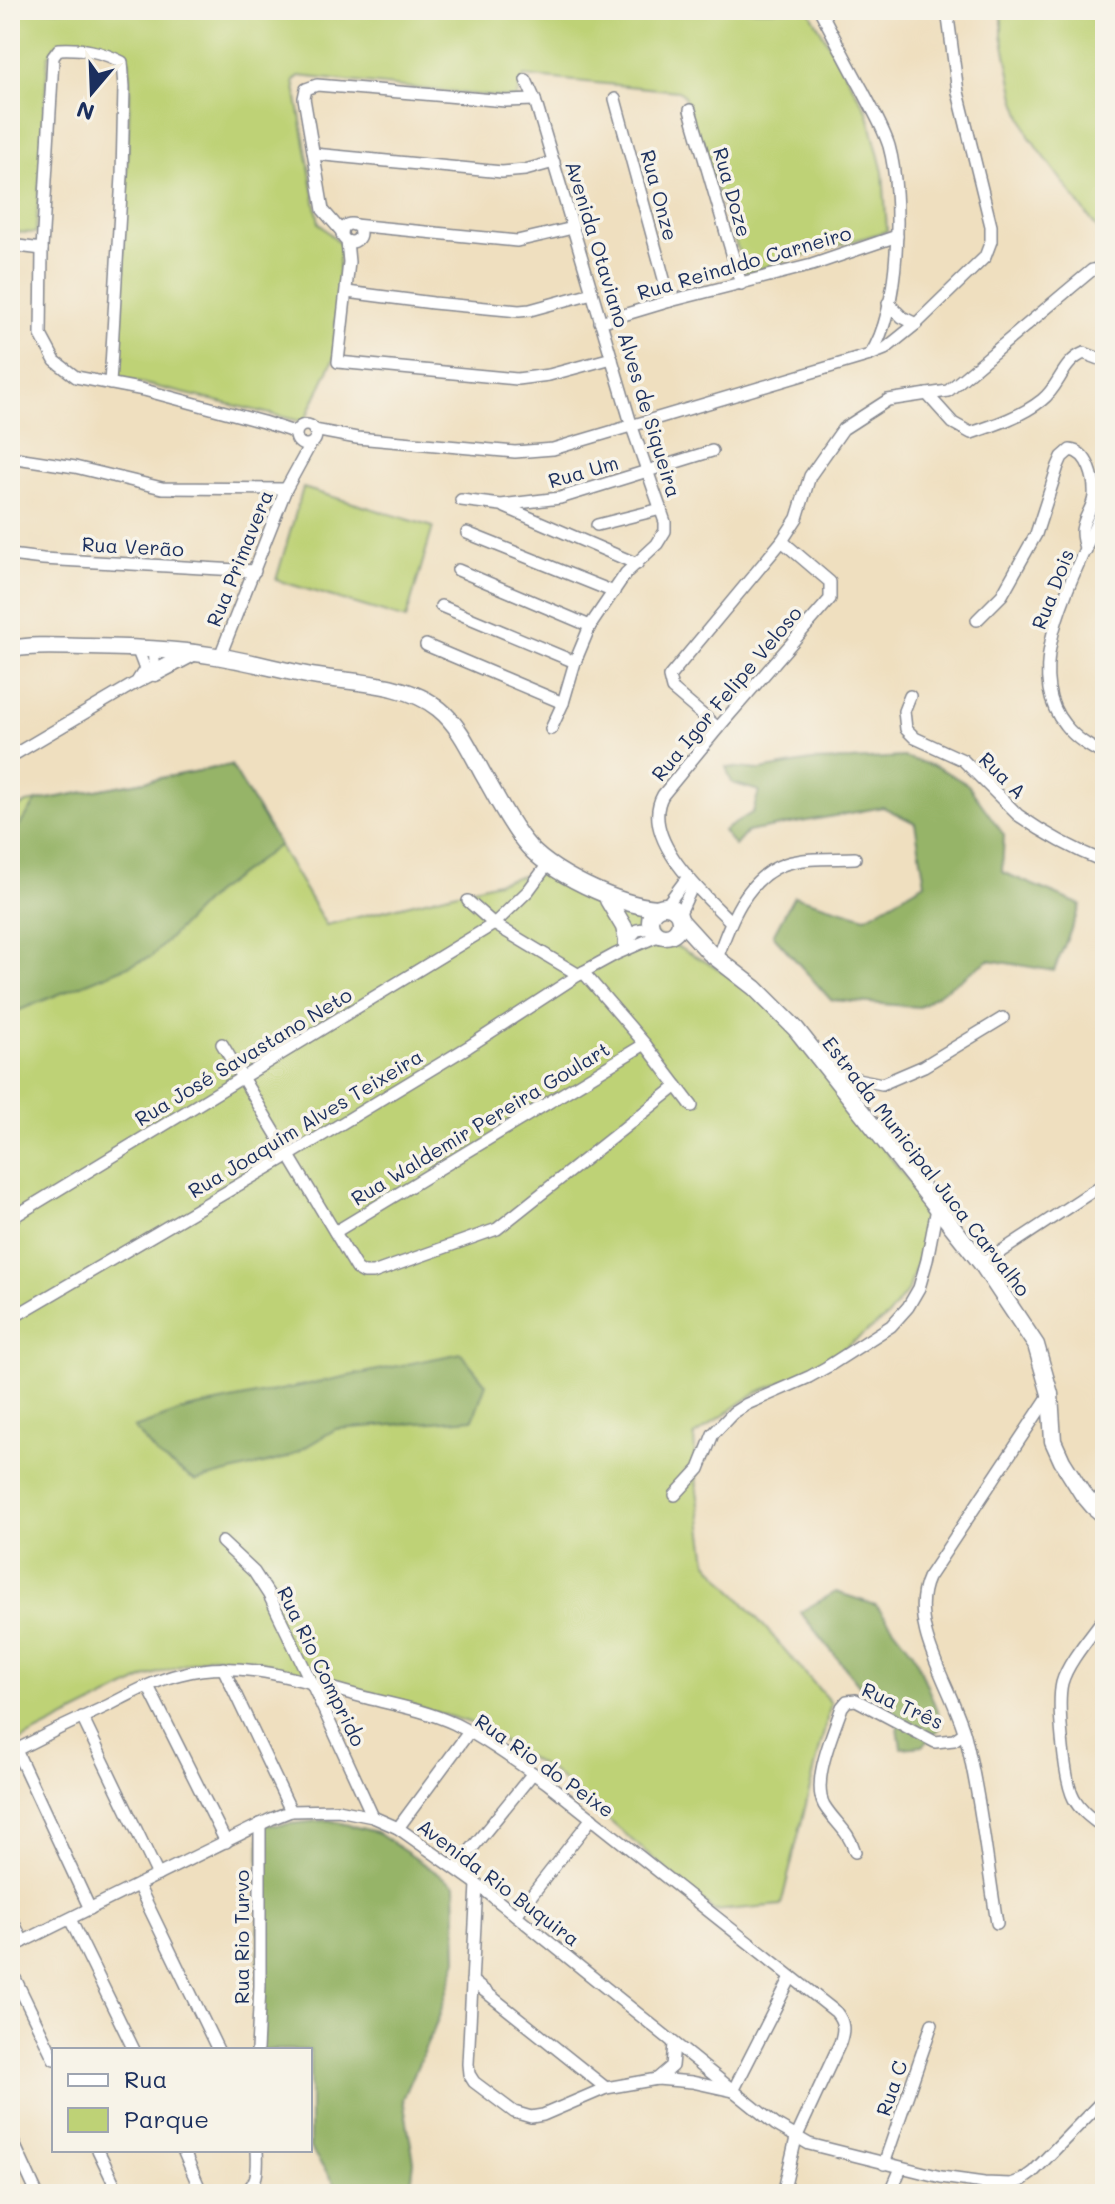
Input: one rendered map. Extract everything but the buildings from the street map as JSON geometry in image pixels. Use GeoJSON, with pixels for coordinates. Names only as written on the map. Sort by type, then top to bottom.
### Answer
{"type":"FeatureCollection","features":[{"type":"Feature","properties":{"kind":"street"},"geometry":{"type":"LineString","coordinates":[[820,10],[881,125],[889,148],[895,186],[897,236],[894,275],[877,345],[870,355]]}},
{"type":"Feature","properties":{"kind":"street"},"geometry":{"type":"LineString","coordinates":[[297,436],[305,425],[314,430],[357,438],[515,452],[553,449],[885,349],[916,324],[985,257],[991,241],[991,226],[958,92],[947,10]]}},
{"type":"Feature","properties":{"kind":"street"},"geometry":{"type":"LineString","coordinates":[[110,384],[122,176],[122,62],[104,52],[82,48],[59,49],[53,57],[42,249],[41,335],[55,361],[76,377],[218,410],[294,432],[303,445],[357,438]]}},
{"type":"Feature","properties":{"kind":"street","name":"Avenida Otaviano Alves de Siqueira"},"geometry":{"type":"LineString","coordinates":[[526,80],[554,162],[632,427],[665,522],[665,531],[657,544],[626,573],[590,626],[551,729]]}},
{"type":"Feature","properties":{"kind":"street"},"geometry":{"type":"LineString","coordinates":[[535,100],[506,101],[317,85],[310,87],[304,93],[323,210],[331,221],[351,233],[384,229],[517,241],[573,228]]}},
{"type":"Feature","properties":{"kind":"street","name":"Rua Onze"},"geometry":{"type":"LineString","coordinates":[[615,99],[670,301]]}},
{"type":"Feature","properties":{"kind":"street","name":"Rua Doze"},"geometry":{"type":"LineString","coordinates":[[690,110],[741,284]]}},
{"type":"Feature","properties":{"kind":"street"},"geometry":{"type":"LineString","coordinates":[[314,154],[502,172],[554,162]]}},
{"type":"Feature","properties":{"kind":"street"},"geometry":{"type":"LineString","coordinates":[[351,233],[338,362],[517,379],[549,375],[612,358]]}},
{"type":"Feature","properties":{"kind":"street","name":"Rua Reinaldo Carneiro"},"geometry":{"type":"LineString","coordinates":[[600,322],[812,265],[897,236]]}},
{"type":"Feature","properties":{"kind":"street"},"geometry":{"type":"LineString","coordinates":[[10,245],[42,249]]}},
{"type":"Feature","properties":{"kind":"street"},"geometry":{"type":"LineString","coordinates":[[718,728],[672,689],[669,677],[782,541],[797,518],[810,476],[843,429],[888,400],[948,391],[1092,270],[1105,267]]}},
{"type":"Feature","properties":{"kind":"street"},"geometry":{"type":"LineString","coordinates":[[347,292],[519,311],[592,293]]}},
{"type":"Feature","properties":{"kind":"street"},"geometry":{"type":"LineString","coordinates":[[888,303],[902,317],[916,324]]}},
{"type":"Feature","properties":{"kind":"street"},"geometry":{"type":"LineString","coordinates":[[927,394],[953,423],[971,433],[1006,420],[1042,401],[1074,357],[1084,353],[1105,361]]}},
{"type":"Feature","properties":{"kind":"street"},"geometry":{"type":"LineString","coordinates":[[312,444],[316,436],[314,430]]}},
{"type":"Feature","properties":{"kind":"street","name":"Rua Primavera"},"geometry":{"type":"LineString","coordinates":[[294,473],[297,436]]}},
{"type":"Feature","properties":{"kind":"street","name":"Rua Primavera"},"geometry":{"type":"LineString","coordinates":[[220,656],[286,489],[312,444]]}},
{"type":"Feature","properties":{"kind":"street"},"geometry":{"type":"LineString","coordinates":[[977,620],[1012,580],[1036,534],[1062,457],[1070,450],[1084,457],[1092,479],[1093,500],[1082,531],[1086,550]]}},
{"type":"Feature","properties":{"kind":"street","name":"Rua Um"},"geometry":{"type":"LineString","coordinates":[[461,500],[501,505],[560,498],[712,451]]}},
{"type":"Feature","properties":{"kind":"street"},"geometry":{"type":"LineString","coordinates":[[10,457],[75,467],[162,488],[286,489]]}},
{"type":"Feature","properties":{"kind":"street"},"geometry":{"type":"LineString","coordinates":[[501,505],[637,564]]}},
{"type":"Feature","properties":{"kind":"street"},"geometry":{"type":"LineString","coordinates":[[597,525],[661,509]]}},
{"type":"Feature","properties":{"kind":"street","name":"Rua Dois"},"geometry":{"type":"LineString","coordinates":[[1105,513],[1098,519],[1061,608],[1048,659],[1050,692],[1065,726],[1105,755]]}},
{"type":"Feature","properties":{"kind":"street"},"geometry":{"type":"LineString","coordinates":[[467,533],[614,592]]}},
{"type":"Feature","properties":{"kind":"street","name":"Rua Igor Felipe Veloso"},"geometry":{"type":"LineString","coordinates":[[690,882],[662,834],[657,819],[657,808],[663,795],[830,599],[830,582],[782,541]]}},
{"type":"Feature","properties":{"kind":"street","name":"Rua Verão"},"geometry":{"type":"LineString","coordinates":[[10,555],[255,571]]}},
{"type":"Feature","properties":{"kind":"street"},"geometry":{"type":"LineString","coordinates":[[458,570],[590,626]]}},
{"type":"Feature","properties":{"kind":"street"},"geometry":{"type":"LineString","coordinates":[[441,606],[575,662]]}},
{"type":"Feature","properties":{"kind":"street"},"geometry":{"type":"LineString","coordinates":[[426,645],[563,703]]}},
{"type":"Feature","properties":{"kind":"street"},"geometry":{"type":"LineString","coordinates":[[10,649],[31,646],[145,649],[220,656],[286,671],[407,690],[422,696],[444,712],[524,842],[548,864],[657,931],[713,956]]}},
{"type":"Feature","properties":{"kind":"street"},"geometry":{"type":"LineString","coordinates":[[145,649],[155,673]]}},
{"type":"Feature","properties":{"kind":"street"},"geometry":{"type":"LineString","coordinates":[[132,685],[145,669],[145,649]]}},
{"type":"Feature","properties":{"kind":"street"},"geometry":{"type":"LineString","coordinates":[[10,757],[193,653]]}},
{"type":"Feature","properties":{"kind":"street","name":"Rua A"},"geometry":{"type":"LineString","coordinates":[[910,696],[904,711],[906,729],[915,738],[963,760],[1028,822],[1105,862]]}},
{"type":"Feature","properties":{"kind":"street"},"geometry":{"type":"LineString","coordinates":[[713,956],[749,892],[770,871],[797,861],[855,858]]}},
{"type":"Feature","properties":{"kind":"street","name":"Rua José Savastano Neto"},"geometry":{"type":"LineString","coordinates":[[10,1219],[494,924],[528,891],[548,864]]}},
{"type":"Feature","properties":{"kind":"street"},"geometry":{"type":"LineString","coordinates":[[657,931],[651,916],[671,912],[690,882],[730,921]]}},
{"type":"Feature","properties":{"kind":"street"},"geometry":{"type":"LineString","coordinates":[[604,896],[671,912],[713,956]]}},
{"type":"Feature","properties":{"kind":"street"},"geometry":{"type":"LineString","coordinates":[[604,896],[624,927],[627,940]]}},
{"type":"Feature","properties":{"kind":"street"},"geometry":{"type":"LineString","coordinates":[[468,901],[494,924],[581,973],[645,1044],[692,1106]]}},
{"type":"Feature","properties":{"kind":"street"},"geometry":{"type":"LineString","coordinates":[[616,954],[637,930],[675,933],[680,925],[671,912]]}},
{"type":"Feature","properties":{"kind":"street","name":"Rua Joaquim Alves Teixeira"},"geometry":{"type":"LineString","coordinates":[[10,1319],[288,1156],[468,1047],[581,973],[657,931]]}},
{"type":"Feature","properties":{"kind":"street","name":"Estrada Municipal Juca Carvalho"},"geometry":{"type":"LineString","coordinates":[[713,956],[755,988],[786,1019],[982,1264],[1036,1345],[1050,1394],[1053,1441],[1062,1461],[1099,1511]]}},
{"type":"Feature","properties":{"kind":"street"},"geometry":{"type":"LineString","coordinates":[[832,1074],[882,1084],[924,1066],[1003,1018]]}},
{"type":"Feature","properties":{"kind":"street"},"geometry":{"type":"LineString","coordinates":[[222,1044],[357,1269],[364,1273],[373,1273],[497,1229],[677,1086]]}},
{"type":"Feature","properties":{"kind":"street","name":"Rua Waldemir Pereira Goulart"},"geometry":{"type":"LineString","coordinates":[[335,1232],[645,1044]]}},
{"type":"Feature","properties":{"kind":"street"},"geometry":{"type":"LineString","coordinates":[[982,1264],[1105,1183]]}},
{"type":"Feature","properties":{"kind":"street"},"geometry":{"type":"LineString","coordinates":[[675,1495],[699,1469],[713,1434],[733,1413],[809,1377],[891,1326],[908,1307],[919,1288],[937,1208]]}},
{"type":"Feature","properties":{"kind":"street"},"geometry":{"type":"LineString","coordinates":[[997,1923],[964,1733],[932,1652],[922,1611],[923,1589],[1050,1394]]}},
{"type":"Feature","properties":{"kind":"street"},"geometry":{"type":"LineString","coordinates":[[1099,1511],[1105,1490]]}},
{"type":"Feature","properties":{"kind":"street","name":"Rua Rio Comprido"},"geometry":{"type":"LineString","coordinates":[[222,1542],[260,1580],[373,1817]]}},
{"type":"Feature","properties":{"kind":"street"},"geometry":{"type":"LineString","coordinates":[[1105,1616],[1068,1670],[1063,1682],[1060,1708],[1072,1796],[1083,1811],[1105,1829]]}},
{"type":"Feature","properties":{"kind":"street"},"geometry":{"type":"LineString","coordinates":[[223,1668],[291,1811]]}},
{"type":"Feature","properties":{"kind":"street","name":"Rua Rio do Peixe"},"geometry":{"type":"LineString","coordinates":[[13,1752],[148,1686],[180,1674],[223,1668],[249,1670],[312,1684],[453,1723],[533,1773],[836,2012],[844,2028],[840,2043],[796,2138]]}},
{"type":"Feature","properties":{"kind":"street"},"geometry":{"type":"LineString","coordinates":[[148,1686],[226,1842]]}},
{"type":"Feature","properties":{"kind":"street","name":"Rua Três"},"geometry":{"type":"LineString","coordinates":[[855,1852],[851,1839],[825,1805],[820,1787],[823,1766],[842,1707],[847,1701],[856,1700],[935,1742],[954,1740],[964,1733]]}},
{"type":"Feature","properties":{"kind":"street"},"geometry":{"type":"LineString","coordinates":[[82,1717],[158,1875]]}},
{"type":"Feature","properties":{"kind":"street"},"geometry":{"type":"LineString","coordinates":[[398,1828],[469,1732]]}},
{"type":"Feature","properties":{"kind":"street"},"geometry":{"type":"LineString","coordinates":[[13,1752],[90,1909]]}},
{"type":"Feature","properties":{"kind":"street"},"geometry":{"type":"LineString","coordinates":[[456,1868],[533,1773]]}},
{"type":"Feature","properties":{"kind":"street","name":"Avenida Rio Buquira"},"geometry":{"type":"LineString","coordinates":[[10,1948],[260,1824],[291,1811],[338,1810],[373,1817],[398,1828],[456,1868],[776,2125],[796,2138],[824,2149],[941,2177],[1011,2184],[1033,2172],[1105,2098]]}},
{"type":"Feature","properties":{"kind":"street"},"geometry":{"type":"LineString","coordinates":[[516,1915],[592,1818]]}},
{"type":"Feature","properties":{"kind":"street","name":"Rua Rio Turvo"},"geometry":{"type":"LineString","coordinates":[[257,2048],[260,1824]]}},
{"type":"Feature","properties":{"kind":"street"},"geometry":{"type":"LineString","coordinates":[[477,1884],[469,2074],[474,2082],[514,2112],[531,2117],[543,2115],[606,2088],[657,2079],[692,2082],[733,2091],[791,1977]]}},
{"type":"Feature","properties":{"kind":"street"},"geometry":{"type":"LineString","coordinates":[[138,1885],[217,2048]]}},
{"type":"Feature","properties":{"kind":"street"},"geometry":{"type":"LineString","coordinates":[[10,1915],[23,1942]]}},
{"type":"Feature","properties":{"kind":"street"},"geometry":{"type":"LineString","coordinates":[[70,1919],[133,2048]]}},
{"type":"Feature","properties":{"kind":"street"},"geometry":{"type":"LineString","coordinates":[[10,1968],[52,2055]]}},
{"type":"Feature","properties":{"kind":"street"},"geometry":{"type":"LineString","coordinates":[[472,1981],[606,2088]]}},
{"type":"Feature","properties":{"kind":"street","name":"Rua C"},"geometry":{"type":"LineString","coordinates":[[884,2164],[932,2024]]}},
{"type":"Feature","properties":{"kind":"street"},"geometry":{"type":"LineString","coordinates":[[657,2079],[672,2066],[674,2044]]}},
{"type":"Feature","properties":{"kind":"street"},"geometry":{"type":"LineString","coordinates":[[10,2135],[37,2194]]}},
{"type":"Feature","properties":{"kind":"street"},"geometry":{"type":"LineString","coordinates":[[783,2194],[796,2138]]}},
{"type":"Feature","properties":{"kind":"street"},"geometry":{"type":"LineString","coordinates":[[99,2152],[119,2194]]}},
{"type":"Feature","properties":{"kind":"street"},"geometry":{"type":"LineString","coordinates":[[184,2152],[202,2194]]}},
{"type":"Feature","properties":{"kind":"street"},"geometry":{"type":"LineString","coordinates":[[238,2194],[244,2193],[255,2182],[257,2152]]}},
{"type":"Feature","properties":{"kind":"street"},"geometry":{"type":"LineString","coordinates":[[890,2194],[901,2168]]}},
{"type":"Feature","properties":{"kind":"green space"},"geometry":{"type":"Polygon","coordinates":[[[10,10],[809,10],[867,111],[883,172],[887,231],[746,273],[683,94],[678,91],[524,76],[516,99],[299,76],[294,81],[319,223],[340,244],[334,358],[304,422],[119,378],[129,60],[94,45],[56,45],[48,57],[36,233],[10,232],[10,10]]]}},
{"type":"Feature","properties":{"kind":"green space"},"geometry":{"type":"Polygon","coordinates":[[[1002,10],[1105,10],[1105,233],[1097,228],[1029,136],[1015,98],[1002,35],[1002,10]]]}},
{"type":"Feature","properties":{"kind":"green space"},"geometry":{"type":"Polygon","coordinates":[[[303,488],[433,527],[406,619],[276,580],[303,488]]]}},
{"type":"Feature","properties":{"kind":"green space"},"geometry":{"type":"Polygon","coordinates":[[[904,757],[937,767],[967,784],[1004,835],[1002,872],[1081,905],[1054,971],[989,960],[919,1007],[831,1000],[773,935],[794,896],[866,917],[925,883],[915,823],[883,807],[747,832],[735,846],[723,831],[753,812],[759,791],[732,783],[726,767],[760,770],[811,761],[904,757]]]}},
{"type":"Feature","properties":{"kind":"green space"},"geometry":{"type":"Polygon","coordinates":[[[231,765],[326,925],[549,869],[611,903],[671,944],[753,991],[792,1031],[932,1211],[909,1289],[887,1317],[811,1372],[757,1392],[694,1436],[697,1490],[707,1561],[831,1703],[781,1905],[714,1911],[553,1772],[471,1723],[253,1659],[211,1656],[149,1676],[10,1746],[10,811],[27,803],[231,765]]]}},
{"type":"Feature","properties":{"kind":"green space"},"geometry":{"type":"Polygon","coordinates":[[[231,765],[279,845],[213,894],[151,957],[10,1014],[10,835],[37,801],[231,765]]]}},
{"type":"Feature","properties":{"kind":"green space"},"geometry":{"type":"Polygon","coordinates":[[[461,1353],[486,1384],[473,1419],[336,1429],[287,1458],[196,1481],[159,1457],[134,1428],[187,1409],[461,1353]]]}},
{"type":"Feature","properties":{"kind":"green space"},"geometry":{"type":"Polygon","coordinates":[[[836,1592],[876,1605],[914,1654],[943,1725],[923,1746],[901,1748],[896,1713],[864,1691],[800,1612],[836,1592]]]}},
{"type":"Feature","properties":{"kind":"green space"},"geometry":{"type":"Polygon","coordinates":[[[329,1820],[376,1832],[455,1885],[457,1959],[439,2017],[403,2099],[414,2161],[410,2194],[342,2194],[312,2151],[312,2048],[257,2048],[260,1824],[329,1820]]]}}]}
